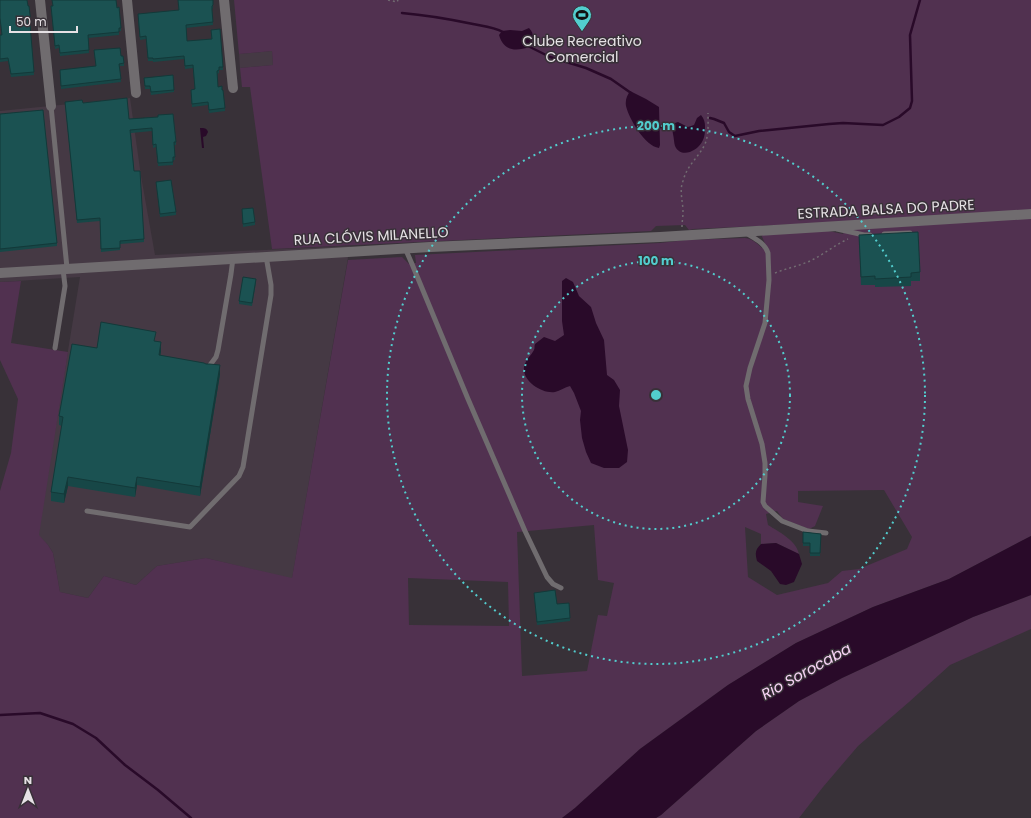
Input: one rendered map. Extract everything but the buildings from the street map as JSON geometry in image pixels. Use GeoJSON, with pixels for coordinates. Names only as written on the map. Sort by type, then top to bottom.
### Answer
{"type":"FeatureCollection","features":[{"type":"Feature","properties":{"kind":"street"},"geometry":{"type":"LineString","coordinates":[[40,0],[51,106]]}},
{"type":"Feature","properties":{"kind":"street"},"geometry":{"type":"LineString","coordinates":[[127,0],[136,93]]}},
{"type":"Feature","properties":{"kind":"street"},"geometry":{"type":"LineString","coordinates":[[224,0],[233,88]]}},
{"type":"Feature","properties":{"kind":"street","name":"ESTRADA BALSA DO PADRE"},"geometry":{"type":"LineString","coordinates":[[743,231],[1031,214]]}},
{"type":"Feature","properties":{"kind":"street","name":"RUA CLÓVIS MILANELLO"},"geometry":{"type":"LineString","coordinates":[[0,273],[405,248],[660,237],[743,231]]}},
{"type":"Feature","properties":{"kind":"lane"},"geometry":{"type":"LineString","coordinates":[[51,106],[65,268],[64,286],[55,348]]}},
{"type":"Feature","properties":{"kind":"lane"},"geometry":{"type":"LineString","coordinates":[[831,226],[844,231],[864,235],[910,233]]}},
{"type":"Feature","properties":{"kind":"lane"},"geometry":{"type":"LineString","coordinates":[[743,231],[767,250],[769,280],[765,323],[750,368],[746,386],[748,399],[762,444],[765,463],[763,502],[765,506],[782,520],[808,531],[826,533]]}},
{"type":"Feature","properties":{"kind":"lane"},"geometry":{"type":"LineString","coordinates":[[405,248],[525,531],[547,578],[553,584],[561,588]]}},
{"type":"Feature","properties":{"kind":"lane"},"geometry":{"type":"LineString","coordinates":[[87,511],[190,527],[239,476],[243,466],[271,295],[271,285],[266,256]]}},
{"type":"Feature","properties":{"kind":"lane"},"geometry":{"type":"LineString","coordinates":[[207,369],[216,357],[218,350],[233,258]]}},
{"type":"Feature","properties":{"kind":"path"},"geometry":{"type":"LineString","coordinates":[[388,0],[397,2],[398,0]]}},
{"type":"Feature","properties":{"kind":"path"},"geometry":{"type":"LineString","coordinates":[[682,235],[682,181],[688,168],[705,144],[708,133],[708,113]]}},
{"type":"Feature","properties":{"kind":"path"},"geometry":{"type":"LineString","coordinates":[[769,280],[775,273],[812,260],[840,242],[864,235]]}},
{"type":"Feature","properties":{"kind":"shaded area"},"geometry":{"type":"Polygon","coordinates":[[[234,0],[1031,0],[1031,211],[689,230],[685,225],[656,226],[651,231],[272,249],[250,87],[242,87],[240,68],[273,65],[272,51],[239,54],[234,0]]]}},
{"type":"Feature","properties":{"kind":"shaded area"},"geometry":{"type":"Polygon","coordinates":[[[272,51],[273,65],[240,68],[239,54],[272,51]]]}},
{"type":"Feature","properties":{"kind":"shaded area"},"geometry":{"type":"Polygon","coordinates":[[[130,98],[141,176],[155,255],[350,246],[292,579],[206,558],[157,566],[136,585],[104,576],[88,598],[60,592],[53,553],[48,545],[38,535],[80,277],[0,282],[0,111],[130,98]]]}},
{"type":"Feature","properties":{"kind":"shaded area"},"geometry":{"type":"Polygon","coordinates":[[[1031,217],[1031,536],[949,579],[873,607],[796,643],[728,685],[640,749],[562,818],[0,818],[0,491],[11,453],[18,399],[0,360],[0,282],[21,281],[11,343],[68,352],[39,535],[53,553],[60,592],[88,598],[104,576],[136,585],[157,566],[206,558],[292,578],[348,260],[402,257],[409,264],[416,263],[415,255],[745,238],[750,239],[762,248],[766,246],[761,234],[824,230],[843,234],[845,229],[1031,217]],[[884,490],[798,491],[798,502],[823,506],[815,526],[809,529],[783,519],[777,511],[766,514],[768,525],[791,541],[799,554],[776,543],[761,544],[761,534],[745,527],[748,577],[777,595],[828,583],[842,571],[859,569],[907,549],[912,537],[884,490]],[[594,525],[517,532],[522,676],[587,671],[598,615],[607,616],[614,583],[598,580],[594,525]],[[408,578],[409,625],[509,626],[508,582],[408,578]]]}},
{"type":"Feature","properties":{"kind":"shaded area"},"geometry":{"type":"Polygon","coordinates":[[[1031,595],[1031,629],[950,665],[858,746],[799,818],[656,818],[756,731],[799,701],[842,678],[973,617],[1031,595]]]}},
{"type":"Feature","properties":{"kind":"water"},"geometry":{"type":"Polygon","coordinates":[[[529,28],[533,35],[530,47],[511,49],[504,45],[501,41],[499,35],[502,31],[522,31],[529,28]]]}},
{"type":"Feature","properties":{"kind":"water"},"geometry":{"type":"Polygon","coordinates":[[[630,91],[659,107],[659,148],[648,142],[643,137],[630,118],[626,106],[626,98],[630,91]]]}},
{"type":"Feature","properties":{"kind":"water"},"geometry":{"type":"Polygon","coordinates":[[[701,115],[704,119],[705,125],[705,134],[702,142],[693,151],[685,153],[681,152],[675,146],[672,126],[678,122],[688,127],[694,125],[697,118],[701,115]]]}},
{"type":"Feature","properties":{"kind":"water"},"geometry":{"type":"Polygon","coordinates":[[[200,128],[204,128],[208,131],[206,136],[203,137],[204,148],[202,148],[200,128]]]}},
{"type":"Feature","properties":{"kind":"water"},"geometry":{"type":"Polygon","coordinates":[[[566,278],[573,282],[579,296],[591,307],[596,323],[604,340],[607,375],[614,380],[620,390],[619,406],[628,450],[627,462],[619,468],[604,468],[591,463],[582,438],[580,420],[581,411],[570,386],[555,392],[544,391],[534,386],[526,377],[524,372],[525,364],[534,350],[535,344],[544,337],[555,341],[564,335],[562,321],[562,281],[566,278]]]}},
{"type":"Feature","properties":{"kind":"water","name":"Rio Sorocaba"},"geometry":{"type":"Polygon","coordinates":[[[1031,536],[1031,595],[973,617],[842,678],[799,701],[756,731],[656,818],[562,818],[640,749],[728,685],[796,643],[873,607],[949,579],[1031,536]]]}},
{"type":"Feature","properties":{"kind":"water"},"geometry":{"type":"Polygon","coordinates":[[[776,543],[799,554],[802,564],[794,582],[786,585],[780,584],[771,571],[757,561],[756,552],[761,544],[776,543]]]}},
{"type":"Feature","properties":{"kind":"waterway"},"geometry":{"type":"LineString","coordinates":[[710,118],[724,123],[729,132],[735,136],[759,131],[829,124],[843,123],[883,125],[899,117],[910,108],[912,101],[910,35],[920,0]]}},
{"type":"Feature","properties":{"kind":"waterway"},"geometry":{"type":"LineString","coordinates":[[402,13],[455,20],[488,27],[503,32]]}},
{"type":"Feature","properties":{"kind":"waterway"},"geometry":{"type":"LineString","coordinates":[[528,46],[550,57],[586,68],[611,79],[631,93]]}},
{"type":"Feature","properties":{"kind":"waterway"},"geometry":{"type":"LineString","coordinates":[[659,125],[660,127],[675,128]]}},
{"type":"Feature","properties":{"kind":"waterway"},"geometry":{"type":"LineString","coordinates":[[0,715],[40,713],[73,724],[96,738],[125,765],[191,818]]}},
{"type":"Feature","properties":{"kind":"place","name":"Clube Recreativo Comercial"},"geometry":{"type":"Point","coordinates":[582,32]}}]}
